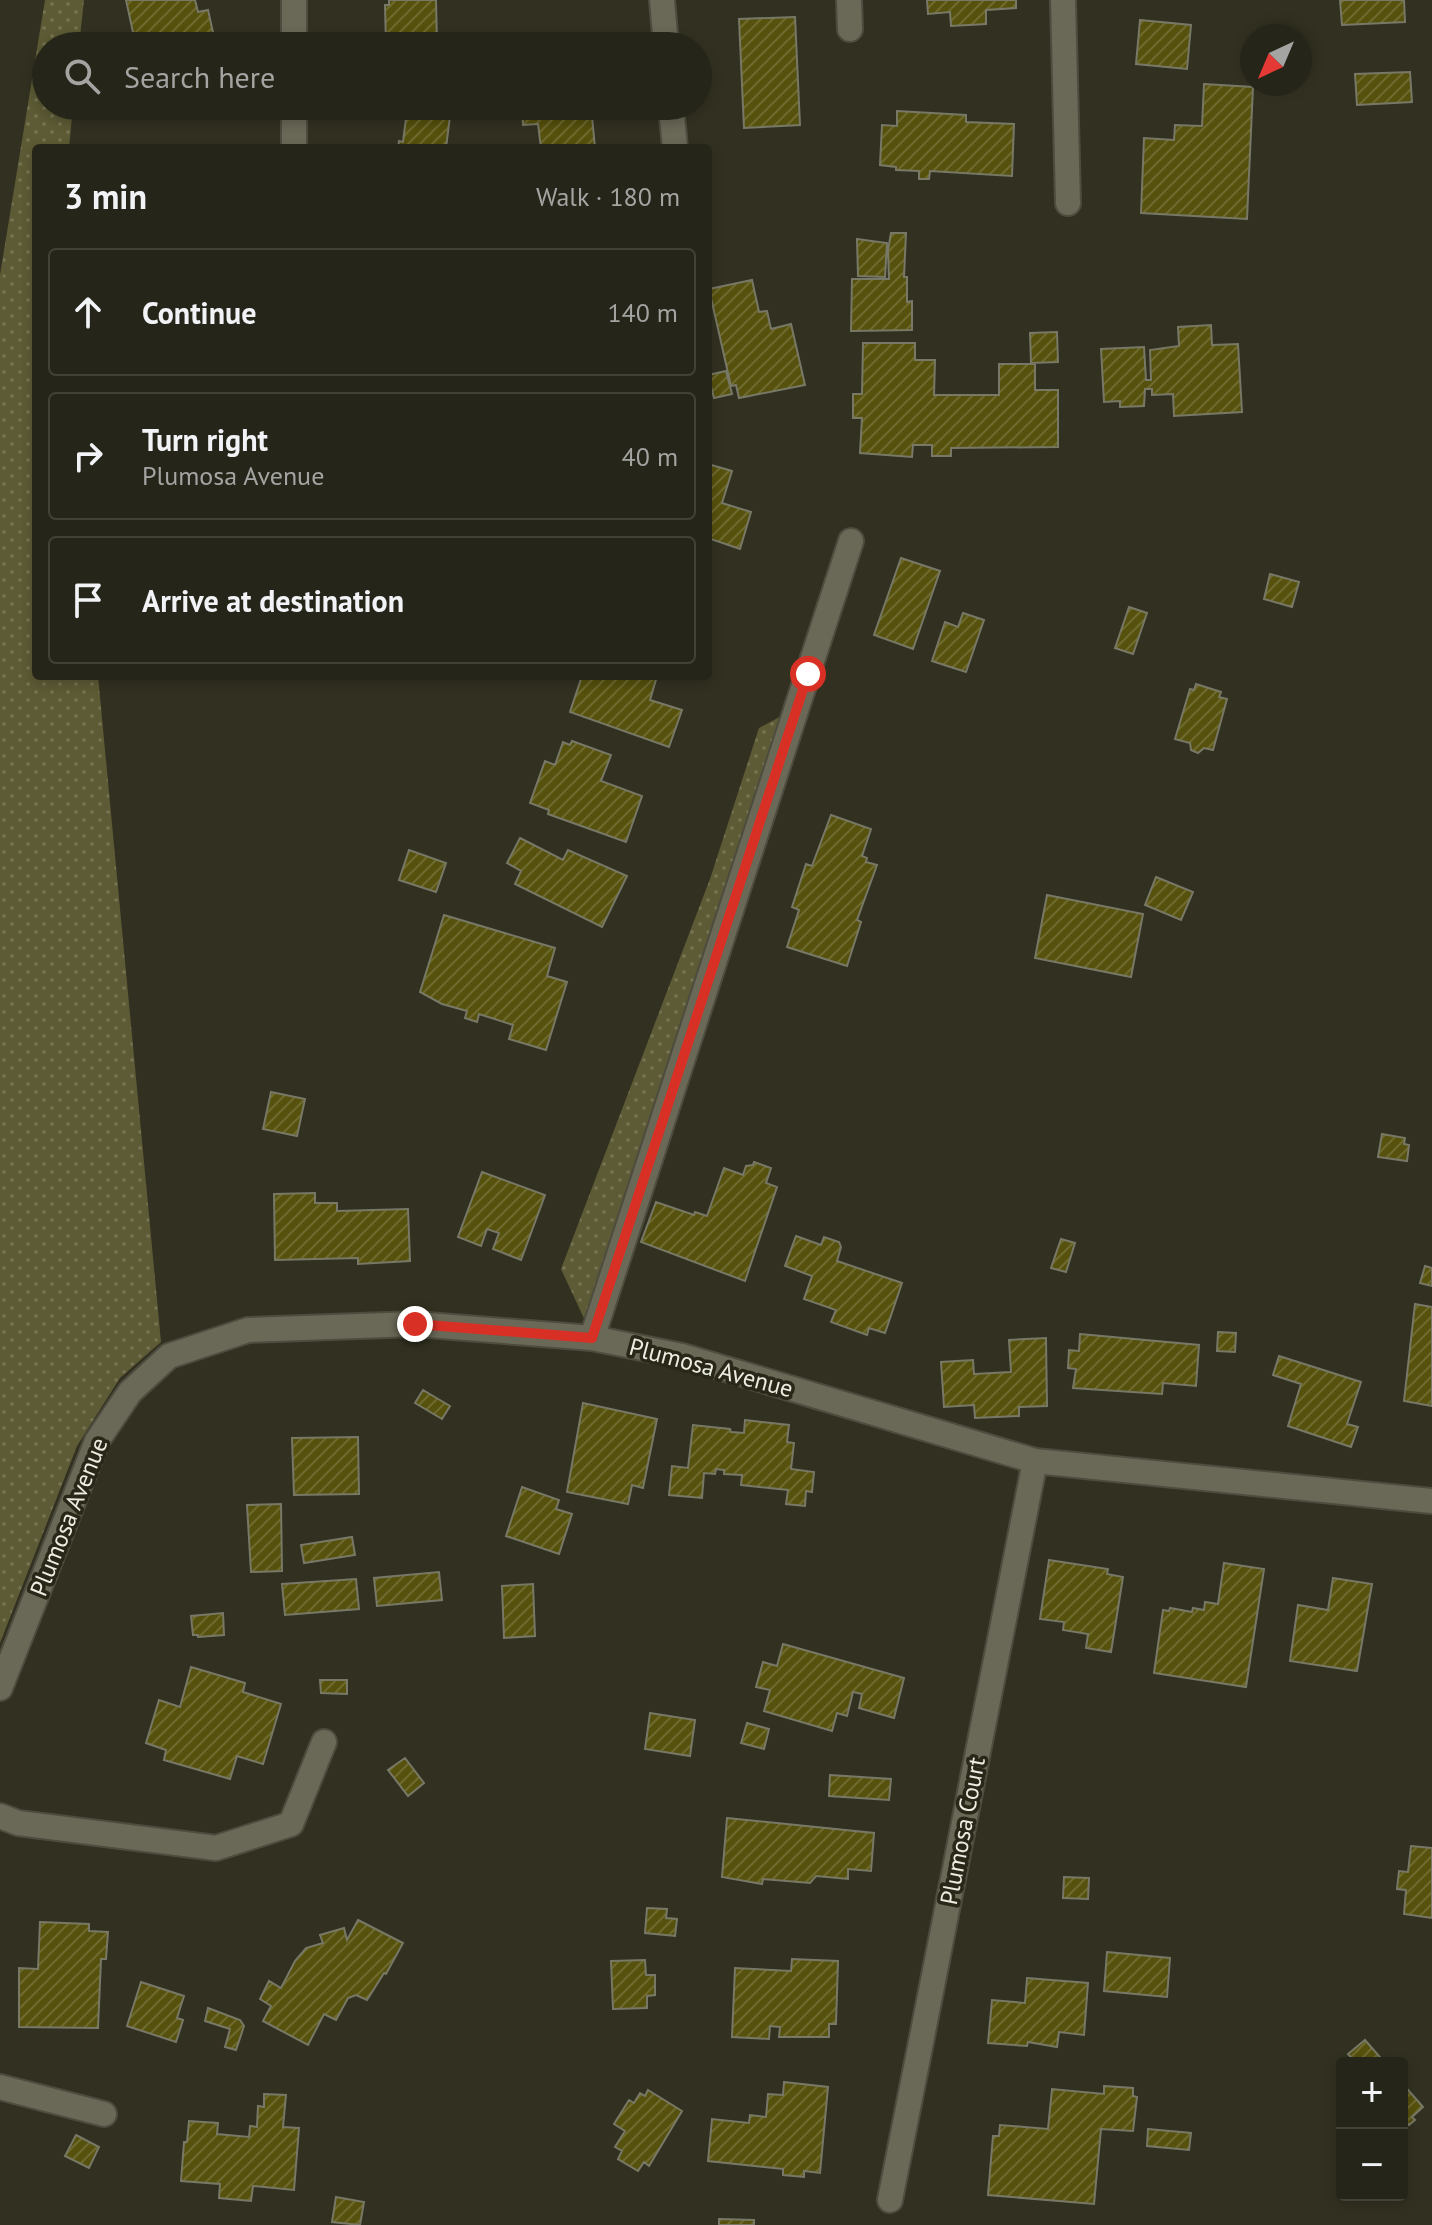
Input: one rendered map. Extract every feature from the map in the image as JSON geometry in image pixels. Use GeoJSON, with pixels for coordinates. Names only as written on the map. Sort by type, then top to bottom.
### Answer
{"type":"FeatureCollection","features":[{"type":"Feature","properties":{"kind":"street"},"geometry":{"type":"LineString","coordinates":[[294,0],[294,32]]}},
{"type":"Feature","properties":{"kind":"street"},"geometry":{"type":"LineString","coordinates":[[662,0],[665,32]]}},
{"type":"Feature","properties":{"kind":"street"},"geometry":{"type":"LineString","coordinates":[[849,0],[850,29]]}},
{"type":"Feature","properties":{"kind":"street"},"geometry":{"type":"LineString","coordinates":[[1063,0],[1068,203]]}},
{"type":"Feature","properties":{"kind":"street"},"geometry":{"type":"LineString","coordinates":[[294,120],[294,144]]}},
{"type":"Feature","properties":{"kind":"street"},"geometry":{"type":"LineString","coordinates":[[672,120],[675,144]]}},
{"type":"Feature","properties":{"kind":"street"},"geometry":{"type":"LineString","coordinates":[[592,1338],[851,541]]}},
{"type":"Feature","properties":{"kind":"street","name":"Plumosa Avenue"},"geometry":{"type":"LineString","coordinates":[[0,1688],[97,1441],[130,1392],[169,1356],[248,1330],[415,1324],[592,1338],[682,1356],[1035,1461],[1432,1501]]}},
{"type":"Feature","properties":{"kind":"street","name":"Plumosa Court"},"geometry":{"type":"LineString","coordinates":[[890,2200],[1035,1461]]}},
{"type":"Feature","properties":{"kind":"street"},"geometry":{"type":"LineString","coordinates":[[0,1816],[18,1823],[216,1848],[291,1824],[324,1742]]}},
{"type":"Feature","properties":{"kind":"street"},"geometry":{"type":"LineString","coordinates":[[0,2087],[104,2114]]}},
{"type":"Feature","properties":{"kind":"shaded area"},"geometry":{"type":"Polygon","coordinates":[[[45,0],[84,0],[81,32],[40,32],[45,0]]]}},
{"type":"Feature","properties":{"kind":"shaded area"},"geometry":{"type":"Polygon","coordinates":[[[32,79],[32,120],[72,120],[69,144],[32,144],[32,680],[98,680],[161,1342],[120,1378],[77,1446],[0,1643],[0,275],[32,79]]]}},
{"type":"Feature","properties":{"kind":"shaded area"},"geometry":{"type":"Polygon","coordinates":[[[787,713],[589,1329],[561,1269],[710,879],[759,728],[787,713]]]}},
{"type":"Feature","properties":{"kind":"building"},"geometry":{"type":"Polygon","coordinates":[[[126,0],[195,0],[198,12],[208,10],[213,32],[133,32],[126,0]]]}},
{"type":"Feature","properties":{"kind":"building"},"geometry":{"type":"Polygon","coordinates":[[[389,0],[436,0],[437,32],[386,32],[385,5],[389,5],[389,0]]]}},
{"type":"Feature","properties":{"kind":"building"},"geometry":{"type":"Polygon","coordinates":[[[927,0],[1016,0],[1016,8],[986,10],[986,24],[951,26],[950,12],[928,14],[927,0]]]}},
{"type":"Feature","properties":{"kind":"building"},"geometry":{"type":"Polygon","coordinates":[[[1340,0],[1404,0],[1405,22],[1342,25],[1340,0]]]}},
{"type":"Feature","properties":{"kind":"building"},"geometry":{"type":"Polygon","coordinates":[[[795,17],[800,125],[744,128],[739,19],[795,17]]]}},
{"type":"Feature","properties":{"kind":"building"},"geometry":{"type":"Polygon","coordinates":[[[1140,20],[1191,25],[1187,69],[1136,64],[1140,20]]]}},
{"type":"Feature","properties":{"kind":"building"},"geometry":{"type":"Polygon","coordinates":[[[1410,72],[1412,102],[1357,105],[1355,74],[1410,72]]]}},
{"type":"Feature","properties":{"kind":"building"},"geometry":{"type":"Polygon","coordinates":[[[1204,84],[1240,86],[1240,96],[1253,96],[1247,219],[1141,213],[1144,138],[1174,140],[1175,125],[1202,126],[1204,84]]]}},
{"type":"Feature","properties":{"kind":"building"},"geometry":{"type":"Polygon","coordinates":[[[897,111],[966,115],[966,122],[1014,124],[1012,176],[930,171],[929,179],[919,179],[919,171],[896,170],[896,167],[880,165],[882,125],[897,126],[897,111]]]}},
{"type":"Feature","properties":{"kind":"building"},"geometry":{"type":"Polygon","coordinates":[[[406,120],[450,120],[446,144],[399,144],[399,141],[403,142],[406,120]]]}},
{"type":"Feature","properties":{"kind":"building"},"geometry":{"type":"Polygon","coordinates":[[[523,120],[592,120],[595,144],[540,144],[538,124],[523,125],[523,120]]]}},
{"type":"Feature","properties":{"kind":"building"},"geometry":{"type":"Polygon","coordinates":[[[891,233],[906,233],[904,277],[907,277],[907,302],[912,301],[912,330],[851,331],[852,279],[889,279],[891,233]]]}},
{"type":"Feature","properties":{"kind":"building"},"geometry":{"type":"Polygon","coordinates":[[[857,239],[887,243],[885,277],[858,276],[857,239]]]}},
{"type":"Feature","properties":{"kind":"building"},"geometry":{"type":"Polygon","coordinates":[[[752,280],[759,312],[767,311],[771,329],[791,324],[805,385],[739,398],[736,385],[731,386],[712,302],[712,288],[752,280]]]}},
{"type":"Feature","properties":{"kind":"building"},"geometry":{"type":"Polygon","coordinates":[[[1211,325],[1212,345],[1238,344],[1242,412],[1174,416],[1173,394],[1152,395],[1152,389],[1145,389],[1144,406],[1120,407],[1120,401],[1104,402],[1101,349],[1144,347],[1146,380],[1151,380],[1150,350],[1179,346],[1178,327],[1211,325]]]}},
{"type":"Feature","properties":{"kind":"building"},"geometry":{"type":"Polygon","coordinates":[[[1057,332],[1058,362],[1031,363],[1030,333],[1057,332]]]}},
{"type":"Feature","properties":{"kind":"building"},"geometry":{"type":"Polygon","coordinates":[[[863,343],[915,343],[915,360],[935,360],[934,395],[999,395],[999,364],[1035,364],[1035,390],[1058,390],[1058,447],[951,448],[951,456],[932,456],[932,445],[913,445],[912,457],[860,453],[862,418],[853,418],[853,394],[862,394],[863,343]]]}},
{"type":"Feature","properties":{"kind":"building"},"geometry":{"type":"Polygon","coordinates":[[[726,371],[732,394],[714,398],[712,374],[726,371]]]}},
{"type":"Feature","properties":{"kind":"building"},"geometry":{"type":"Polygon","coordinates":[[[712,465],[732,471],[722,503],[751,512],[740,549],[712,539],[712,465]]]}},
{"type":"Feature","properties":{"kind":"building"},"geometry":{"type":"Polygon","coordinates":[[[901,558],[940,571],[913,649],[874,635],[901,558]]]}},
{"type":"Feature","properties":{"kind":"building"},"geometry":{"type":"Polygon","coordinates":[[[1270,574],[1299,582],[1292,607],[1264,599],[1270,574]]]}},
{"type":"Feature","properties":{"kind":"building"},"geometry":{"type":"Polygon","coordinates":[[[1129,607],[1147,613],[1133,654],[1115,648],[1129,607]]]}},
{"type":"Feature","properties":{"kind":"building"},"geometry":{"type":"Polygon","coordinates":[[[963,613],[984,620],[966,672],[932,661],[945,622],[958,627],[963,613]]]}},
{"type":"Feature","properties":{"kind":"building"},"geometry":{"type":"Polygon","coordinates":[[[581,680],[656,680],[650,700],[682,710],[669,747],[570,712],[581,680]]]}},
{"type":"Feature","properties":{"kind":"building"},"geometry":{"type":"Polygon","coordinates":[[[1196,684],[1221,692],[1219,697],[1227,699],[1213,750],[1204,748],[1198,753],[1191,750],[1190,743],[1175,739],[1190,689],[1194,690],[1196,684]]]}},
{"type":"Feature","properties":{"kind":"building"},"geometry":{"type":"Polygon","coordinates":[[[572,741],[611,755],[601,781],[642,796],[626,842],[548,814],[549,810],[530,803],[545,761],[555,765],[563,742],[570,745],[572,741]]]}},
{"type":"Feature","properties":{"kind":"building"},"geometry":{"type":"Polygon","coordinates":[[[831,815],[871,829],[862,856],[867,858],[866,862],[877,865],[857,920],[861,922],[847,966],[787,947],[799,910],[792,907],[806,864],[812,866],[831,815]]]}},
{"type":"Feature","properties":{"kind":"building"},"geometry":{"type":"Polygon","coordinates":[[[520,838],[563,860],[568,850],[627,876],[602,927],[515,884],[521,871],[507,863],[520,838]]]}},
{"type":"Feature","properties":{"kind":"building"},"geometry":{"type":"Polygon","coordinates":[[[409,850],[446,863],[436,892],[399,880],[409,850]]]}},
{"type":"Feature","properties":{"kind":"building"},"geometry":{"type":"Polygon","coordinates":[[[1156,877],[1193,892],[1181,920],[1145,905],[1156,877]]]}},
{"type":"Feature","properties":{"kind":"building"},"geometry":{"type":"Polygon","coordinates":[[[1047,895],[1143,914],[1131,977],[1035,958],[1047,895]]]}},
{"type":"Feature","properties":{"kind":"building"},"geometry":{"type":"Polygon","coordinates":[[[444,915],[555,948],[547,976],[567,982],[546,1050],[509,1039],[513,1025],[479,1014],[477,1022],[465,1018],[467,1011],[442,1004],[420,992],[444,915]]]}},
{"type":"Feature","properties":{"kind":"building"},"geometry":{"type":"Polygon","coordinates":[[[271,1092],[305,1099],[297,1136],[263,1129],[271,1092]]]}},
{"type":"Feature","properties":{"kind":"building"},"geometry":{"type":"Polygon","coordinates":[[[1382,1134],[1405,1138],[1404,1144],[1409,1145],[1407,1161],[1378,1157],[1382,1134]]]}},
{"type":"Feature","properties":{"kind":"building"},"geometry":{"type":"Polygon","coordinates":[[[754,1162],[771,1168],[766,1183],[777,1187],[745,1281],[641,1242],[656,1202],[694,1215],[695,1212],[707,1216],[724,1168],[743,1175],[746,1166],[754,1162]]]}},
{"type":"Feature","properties":{"kind":"building"},"geometry":{"type":"Polygon","coordinates":[[[482,1172],[545,1195],[521,1260],[493,1249],[499,1233],[487,1229],[481,1246],[458,1237],[482,1172]]]}},
{"type":"Feature","properties":{"kind":"building"},"geometry":{"type":"Polygon","coordinates":[[[315,1193],[315,1203],[337,1203],[337,1211],[408,1209],[410,1261],[358,1264],[358,1258],[275,1260],[274,1194],[315,1193]]]}},
{"type":"Feature","properties":{"kind":"building"},"geometry":{"type":"Polygon","coordinates":[[[796,1236],[821,1245],[824,1237],[839,1242],[841,1247],[837,1261],[902,1283],[885,1333],[869,1328],[867,1335],[831,1322],[836,1310],[804,1299],[812,1276],[785,1266],[796,1236]]]}},
{"type":"Feature","properties":{"kind":"building"},"geometry":{"type":"Polygon","coordinates":[[[1061,1239],[1075,1243],[1066,1272],[1051,1268],[1061,1239]]]}},
{"type":"Feature","properties":{"kind":"building"},"geometry":{"type":"Polygon","coordinates":[[[1425,1266],[1432,1268],[1432,1286],[1420,1283],[1425,1266]]]}},
{"type":"Feature","properties":{"kind":"building"},"geometry":{"type":"Polygon","coordinates":[[[1415,1304],[1432,1307],[1432,1406],[1404,1401],[1415,1304]]]}},
{"type":"Feature","properties":{"kind":"building"},"geometry":{"type":"Polygon","coordinates":[[[1218,1332],[1236,1333],[1235,1352],[1217,1351],[1218,1332]]]}},
{"type":"Feature","properties":{"kind":"building"},"geometry":{"type":"Polygon","coordinates":[[[1080,1334],[1199,1345],[1196,1386],[1163,1383],[1162,1394],[1073,1388],[1076,1369],[1068,1368],[1069,1350],[1079,1351],[1080,1334]]]}},
{"type":"Feature","properties":{"kind":"building"},"geometry":{"type":"Polygon","coordinates":[[[1046,1338],[1047,1406],[1019,1407],[1019,1416],[975,1418],[974,1405],[944,1407],[941,1362],[973,1360],[974,1374],[1011,1372],[1009,1340],[1046,1338]]]}},
{"type":"Feature","properties":{"kind":"building"},"geometry":{"type":"Polygon","coordinates":[[[1279,1356],[1361,1382],[1347,1424],[1358,1427],[1351,1447],[1288,1426],[1301,1384],[1273,1375],[1279,1356]]]}},
{"type":"Feature","properties":{"kind":"building"},"geometry":{"type":"Polygon","coordinates":[[[423,1390],[450,1406],[442,1419],[415,1403],[423,1390]]]}},
{"type":"Feature","properties":{"kind":"building"},"geometry":{"type":"Polygon","coordinates":[[[583,1403],[657,1419],[643,1488],[632,1485],[628,1504],[567,1492],[583,1403]]]}},
{"type":"Feature","properties":{"kind":"building"},"geometry":{"type":"Polygon","coordinates":[[[745,1420],[789,1425],[787,1442],[794,1443],[791,1469],[814,1472],[812,1492],[806,1491],[805,1506],[786,1504],[788,1490],[741,1485],[742,1475],[724,1474],[724,1470],[716,1469],[715,1474],[704,1473],[702,1498],[669,1495],[672,1466],[688,1468],[693,1425],[744,1433],[745,1420]]]}},
{"type":"Feature","properties":{"kind":"building"},"geometry":{"type":"Polygon","coordinates":[[[358,1437],[359,1494],[294,1495],[292,1438],[358,1437]]]}},
{"type":"Feature","properties":{"kind":"building"},"geometry":{"type":"Polygon","coordinates":[[[522,1487],[559,1500],[556,1509],[572,1514],[559,1554],[506,1536],[522,1487]]]}},
{"type":"Feature","properties":{"kind":"building"},"geometry":{"type":"Polygon","coordinates":[[[281,1504],[282,1571],[251,1572],[247,1505],[281,1504]]]}},
{"type":"Feature","properties":{"kind":"building"},"geometry":{"type":"Polygon","coordinates":[[[352,1537],[355,1555],[304,1563],[301,1545],[352,1537]]]}},
{"type":"Feature","properties":{"kind":"building"},"geometry":{"type":"Polygon","coordinates":[[[1049,1560],[1108,1569],[1107,1574],[1123,1577],[1111,1652],[1086,1648],[1088,1634],[1063,1630],[1064,1622],[1040,1619],[1049,1560]]]}},
{"type":"Feature","properties":{"kind":"building"},"geometry":{"type":"Polygon","coordinates":[[[1224,1563],[1264,1569],[1246,1687],[1154,1673],[1163,1610],[1169,1611],[1170,1608],[1192,1612],[1193,1608],[1204,1610],[1205,1602],[1218,1604],[1224,1563]]]}},
{"type":"Feature","properties":{"kind":"building"},"geometry":{"type":"Polygon","coordinates":[[[439,1572],[442,1600],[377,1606],[374,1578],[439,1572]]]}},
{"type":"Feature","properties":{"kind":"building"},"geometry":{"type":"Polygon","coordinates":[[[1333,1578],[1372,1584],[1357,1671],[1290,1661],[1298,1605],[1328,1610],[1333,1578]]]}},
{"type":"Feature","properties":{"kind":"building"},"geometry":{"type":"Polygon","coordinates":[[[356,1579],[359,1609],[285,1615],[282,1584],[356,1579]]]}},
{"type":"Feature","properties":{"kind":"building"},"geometry":{"type":"Polygon","coordinates":[[[533,1584],[535,1636],[504,1638],[502,1586],[533,1584]]]}},
{"type":"Feature","properties":{"kind":"building"},"geometry":{"type":"Polygon","coordinates":[[[223,1613],[224,1635],[193,1635],[191,1616],[223,1613]]]}},
{"type":"Feature","properties":{"kind":"building"},"geometry":{"type":"Polygon","coordinates":[[[783,1644],[904,1678],[894,1718],[859,1708],[862,1694],[853,1692],[847,1716],[837,1713],[832,1731],[764,1711],[770,1690],[756,1687],[763,1662],[777,1666],[783,1644]]]}},
{"type":"Feature","properties":{"kind":"building"},"geometry":{"type":"Polygon","coordinates":[[[191,1667],[245,1683],[243,1692],[281,1704],[263,1764],[237,1756],[230,1779],[164,1760],[166,1750],[146,1743],[159,1700],[180,1707],[191,1667]]]}},
{"type":"Feature","properties":{"kind":"building"},"geometry":{"type":"Polygon","coordinates":[[[320,1680],[347,1680],[347,1694],[321,1693],[320,1680]]]}},
{"type":"Feature","properties":{"kind":"building"},"geometry":{"type":"Polygon","coordinates":[[[650,1713],[695,1720],[690,1756],[645,1749],[650,1713]]]}},
{"type":"Feature","properties":{"kind":"building"},"geometry":{"type":"Polygon","coordinates":[[[747,1723],[769,1729],[764,1749],[741,1743],[747,1723]]]}},
{"type":"Feature","properties":{"kind":"building"},"geometry":{"type":"Polygon","coordinates":[[[405,1758],[424,1783],[408,1796],[388,1770],[405,1758]]]}},
{"type":"Feature","properties":{"kind":"building"},"geometry":{"type":"Polygon","coordinates":[[[830,1775],[891,1779],[889,1800],[829,1796],[830,1775]]]}},
{"type":"Feature","properties":{"kind":"building"},"geometry":{"type":"Polygon","coordinates":[[[727,1818],[874,1833],[871,1871],[848,1869],[848,1879],[816,1876],[810,1883],[763,1879],[762,1884],[722,1877],[727,1818]]]}},
{"type":"Feature","properties":{"kind":"building"},"geometry":{"type":"Polygon","coordinates":[[[1411,1846],[1432,1848],[1432,1918],[1404,1914],[1406,1890],[1397,1889],[1399,1871],[1408,1872],[1411,1846]]]}},
{"type":"Feature","properties":{"kind":"building"},"geometry":{"type":"Polygon","coordinates":[[[1064,1877],[1089,1878],[1088,1899],[1063,1898],[1064,1877]]]}},
{"type":"Feature","properties":{"kind":"building"},"geometry":{"type":"Polygon","coordinates":[[[647,1908],[667,1909],[666,1918],[677,1919],[675,1936],[645,1933],[647,1908]]]}},
{"type":"Feature","properties":{"kind":"building"},"geometry":{"type":"Polygon","coordinates":[[[358,1920],[403,1943],[367,2000],[356,1995],[348,1998],[336,2020],[324,2014],[308,2045],[263,2021],[271,2006],[260,1999],[269,1981],[281,1988],[295,1961],[306,1948],[323,1943],[320,1935],[344,1928],[347,1940],[358,1920]]]}},
{"type":"Feature","properties":{"kind":"building"},"geometry":{"type":"Polygon","coordinates":[[[40,1922],[89,1924],[89,1931],[108,1932],[106,1959],[101,1959],[98,2028],[19,2027],[19,1968],[38,1969],[40,1922]]]}},
{"type":"Feature","properties":{"kind":"building"},"geometry":{"type":"Polygon","coordinates":[[[1107,1952],[1170,1958],[1167,1997],[1104,1991],[1107,1952]]]}},
{"type":"Feature","properties":{"kind":"building"},"geometry":{"type":"Polygon","coordinates":[[[792,1959],[838,1961],[836,2024],[829,2024],[829,2037],[779,2037],[780,2027],[770,2026],[769,2039],[732,2037],[735,1968],[791,1971],[792,1959]]]}},
{"type":"Feature","properties":{"kind":"building"},"geometry":{"type":"Polygon","coordinates":[[[645,1960],[646,1975],[655,1975],[655,1995],[647,1996],[647,2008],[613,2009],[611,1961],[645,1960]]]}},
{"type":"Feature","properties":{"kind":"building"},"geometry":{"type":"Polygon","coordinates":[[[1027,1978],[1088,1983],[1084,2035],[1059,2032],[1057,2047],[1028,2042],[1027,2046],[988,2043],[992,2000],[1025,2003],[1027,1978]]]}},
{"type":"Feature","properties":{"kind":"building"},"geometry":{"type":"Polygon","coordinates":[[[141,1982],[184,1996],[177,2018],[183,2020],[176,2042],[127,2026],[141,1982]]]}},
{"type":"Feature","properties":{"kind":"building"},"geometry":{"type":"Polygon","coordinates":[[[208,2008],[240,2020],[244,2026],[236,2050],[225,2047],[230,2029],[205,2021],[208,2008]]]}},
{"type":"Feature","properties":{"kind":"building"},"geometry":{"type":"Polygon","coordinates":[[[1365,2040],[1380,2057],[1351,2057],[1348,2054],[1365,2040]]]}},
{"type":"Feature","properties":{"kind":"building"},"geometry":{"type":"Polygon","coordinates":[[[784,2082],[828,2087],[820,2173],[804,2171],[804,2177],[783,2175],[783,2169],[708,2161],[712,2119],[749,2123],[750,2115],[766,2117],[768,2094],[783,2095],[784,2082]]]}},
{"type":"Feature","properties":{"kind":"building"},"geometry":{"type":"Polygon","coordinates":[[[1104,2086],[1133,2088],[1133,2096],[1137,2097],[1133,2131],[1101,2129],[1094,2204],[988,2195],[993,2136],[999,2136],[1000,2125],[1048,2129],[1052,2089],[1104,2094],[1104,2086]]]}},
{"type":"Feature","properties":{"kind":"building"},"geometry":{"type":"Polygon","coordinates":[[[648,2090],[682,2111],[649,2166],[644,2162],[638,2171],[618,2159],[622,2151],[615,2147],[625,2131],[614,2124],[629,2100],[634,2103],[640,2093],[645,2096],[648,2090]]]}},
{"type":"Feature","properties":{"kind":"building"},"geometry":{"type":"Polygon","coordinates":[[[1408,2090],[1423,2107],[1412,2117],[1415,2120],[1409,2125],[1408,2090]]]}},
{"type":"Feature","properties":{"kind":"building"},"geometry":{"type":"Polygon","coordinates":[[[264,2094],[286,2095],[283,2127],[299,2128],[294,2190],[253,2186],[251,2201],[219,2198],[220,2184],[181,2181],[189,2121],[218,2123],[217,2134],[249,2137],[250,2126],[257,2127],[258,2106],[264,2107],[264,2094]]]}},
{"type":"Feature","properties":{"kind":"building"},"geometry":{"type":"Polygon","coordinates":[[[1148,2129],[1191,2133],[1189,2150],[1147,2146],[1148,2129]]]}},
{"type":"Feature","properties":{"kind":"building"},"geometry":{"type":"Polygon","coordinates":[[[76,2135],[99,2147],[89,2168],[65,2156],[76,2135]]]}},
{"type":"Feature","properties":{"kind":"building"},"geometry":{"type":"Polygon","coordinates":[[[336,2197],[364,2202],[360,2225],[332,2222],[336,2197]]]}},
{"type":"Feature","properties":{"kind":"building"},"geometry":{"type":"Polygon","coordinates":[[[719,2219],[754,2220],[754,2225],[719,2225],[719,2219]]]}},
{"type":"Feature","properties":{"kind":"route"},"geometry":{"type":"LineString","coordinates":[[415,1324],[592,1338],[808,674]]}}]}
